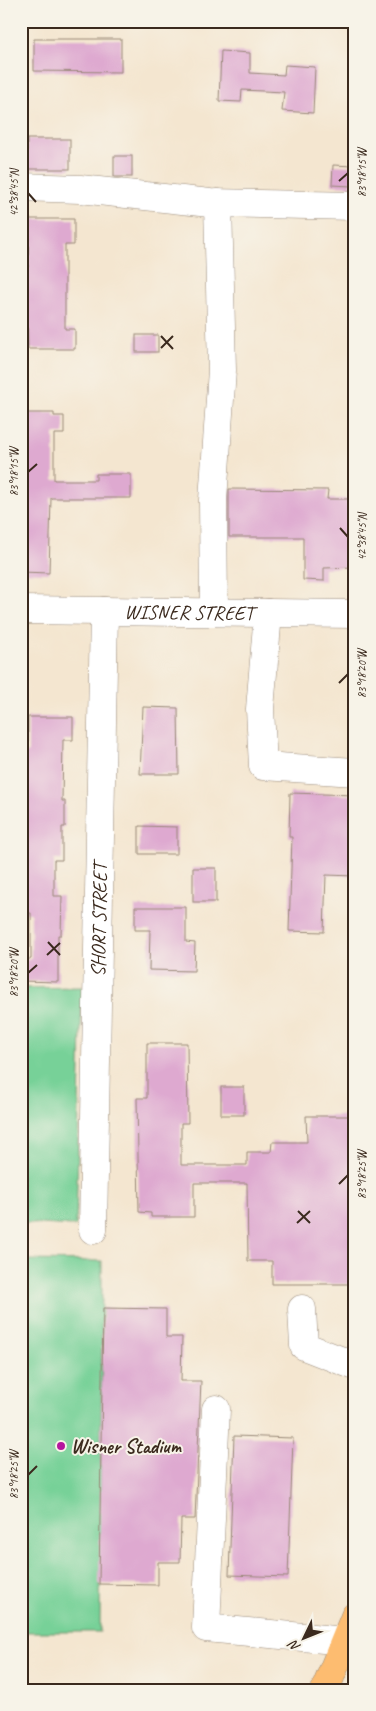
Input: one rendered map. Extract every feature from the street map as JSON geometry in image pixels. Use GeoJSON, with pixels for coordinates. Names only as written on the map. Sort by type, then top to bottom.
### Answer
{"type":"FeatureCollection","features":[{"type":"Feature","properties":{"kind":"main road"},"geometry":{"type":"LineString","coordinates":[[325,1690],[355,1616]]}},
{"type":"Feature","properties":{"kind":"street"},"geometry":{"type":"LineString","coordinates":[[21,187],[80,190],[218,203],[355,206]]}},
{"type":"Feature","properties":{"kind":"street"},"geometry":{"type":"LineString","coordinates":[[214,612],[213,500],[222,370],[218,203]]}},
{"type":"Feature","properties":{"kind":"street","name":"WISNER STREET"},"geometry":{"type":"LineString","coordinates":[[21,610],[355,614]]}},
{"type":"Feature","properties":{"kind":"street","name":"SHORT STREET"},"geometry":{"type":"LineString","coordinates":[[93,1230],[104,611]]}},
{"type":"Feature","properties":{"kind":"street"},"geometry":{"type":"LineString","coordinates":[[268,613],[260,709],[263,766],[355,772]]}},
{"type":"Feature","properties":{"kind":"street"},"geometry":{"type":"LineString","coordinates":[[302,1309],[304,1346],[355,1366]]}},
{"type":"Feature","properties":{"kind":"street"},"geometry":{"type":"LineString","coordinates":[[216,1410],[206,1628],[345,1641]]}},
{"type":"Feature","properties":{"kind":"green space"},"geometry":{"type":"Polygon","coordinates":[[[82,987],[76,1226],[21,1223],[21,988],[82,987]]]}},
{"type":"Feature","properties":{"kind":"green space","name":"Wisner Stadium"},"geometry":{"type":"Polygon","coordinates":[[[21,1260],[102,1261],[100,1632],[21,1632],[21,1260]]]}},
{"type":"Feature","properties":{"kind":"building"},"geometry":{"type":"Polygon","coordinates":[[[34,39],[121,39],[121,72],[34,71],[34,39]]]}},
{"type":"Feature","properties":{"kind":"building"},"geometry":{"type":"Polygon","coordinates":[[[221,51],[250,53],[250,73],[284,75],[285,65],[315,67],[313,113],[282,111],[284,92],[242,90],[241,102],[219,101],[221,51]]]}},
{"type":"Feature","properties":{"kind":"building"},"geometry":{"type":"Polygon","coordinates":[[[27,139],[70,139],[70,169],[27,169],[27,139]]]}},
{"type":"Feature","properties":{"kind":"building"},"geometry":{"type":"Polygon","coordinates":[[[114,156],[132,156],[132,177],[114,177],[114,156]]]}},
{"type":"Feature","properties":{"kind":"building"},"geometry":{"type":"Polygon","coordinates":[[[333,165],[353,166],[351,186],[332,185],[333,165]]]}},
{"type":"Feature","properties":{"kind":"building"},"geometry":{"type":"Polygon","coordinates":[[[29,219],[74,219],[74,245],[65,245],[65,329],[75,329],[75,349],[28,349],[26,267],[28,267],[29,219]]]}},
{"type":"Feature","properties":{"kind":"building"},"geometry":{"type":"Polygon","coordinates":[[[136,335],[158,335],[158,352],[136,352],[136,335]]]}},
{"type":"Feature","properties":{"kind":"building"},"geometry":{"type":"Polygon","coordinates":[[[21,413],[54,413],[54,416],[64,416],[64,434],[54,434],[54,480],[96,480],[96,474],[131,474],[131,498],[51,498],[49,573],[21,572],[21,413]]]}},
{"type":"Feature","properties":{"kind":"building"},"geometry":{"type":"Polygon","coordinates":[[[229,489],[328,490],[327,499],[355,499],[354,567],[324,568],[324,581],[303,580],[303,537],[229,537],[229,489]]]}},
{"type":"Feature","properties":{"kind":"building"},"geometry":{"type":"Polygon","coordinates":[[[143,707],[178,708],[179,774],[140,774],[143,707]]]}},
{"type":"Feature","properties":{"kind":"building"},"geometry":{"type":"Polygon","coordinates":[[[28,717],[73,717],[73,740],[63,740],[62,801],[65,801],[65,827],[62,827],[62,860],[54,860],[54,896],[62,896],[61,935],[58,935],[58,982],[21,981],[21,959],[31,959],[31,913],[22,913],[21,753],[28,753],[28,717]]]}},
{"type":"Feature","properties":{"kind":"building"},"geometry":{"type":"Polygon","coordinates":[[[290,793],[355,795],[355,876],[326,875],[324,932],[289,931],[292,837],[289,837],[290,793]]]}},
{"type":"Feature","properties":{"kind":"building"},"geometry":{"type":"Polygon","coordinates":[[[139,826],[177,827],[177,854],[139,854],[139,826]]]}},
{"type":"Feature","properties":{"kind":"building"},"geometry":{"type":"Polygon","coordinates":[[[193,868],[216,868],[216,902],[193,902],[193,868]]]}},
{"type":"Feature","properties":{"kind":"building"},"geometry":{"type":"Polygon","coordinates":[[[135,907],[186,907],[186,942],[195,943],[194,971],[149,970],[150,930],[135,930],[135,907]]]}},
{"type":"Feature","properties":{"kind":"building"},"geometry":{"type":"Polygon","coordinates":[[[147,1043],[187,1043],[188,1123],[181,1123],[181,1165],[247,1165],[247,1152],[271,1152],[272,1142],[307,1142],[306,1116],[355,1116],[355,1284],[272,1284],[272,1261],[248,1261],[247,1183],[194,1183],[194,1217],[151,1217],[151,1213],[139,1212],[137,1098],[147,1098],[147,1043]]]}},
{"type":"Feature","properties":{"kind":"building"},"geometry":{"type":"Polygon","coordinates":[[[221,1087],[244,1087],[244,1115],[221,1115],[221,1087]]]}},
{"type":"Feature","properties":{"kind":"building"},"geometry":{"type":"Polygon","coordinates":[[[103,1308],[166,1309],[166,1337],[182,1337],[181,1381],[201,1381],[195,1519],[181,1519],[180,1562],[158,1562],[158,1585],[99,1584],[103,1308]]]}},
{"type":"Feature","properties":{"kind":"building"},"geometry":{"type":"Polygon","coordinates":[[[234,1436],[293,1438],[288,1577],[229,1575],[234,1436]]]}},
{"type":"Feature","properties":{"kind":"place","name":"Wisner Stadium"},"geometry":{"type":"Point","coordinates":[61,1446]}}]}
